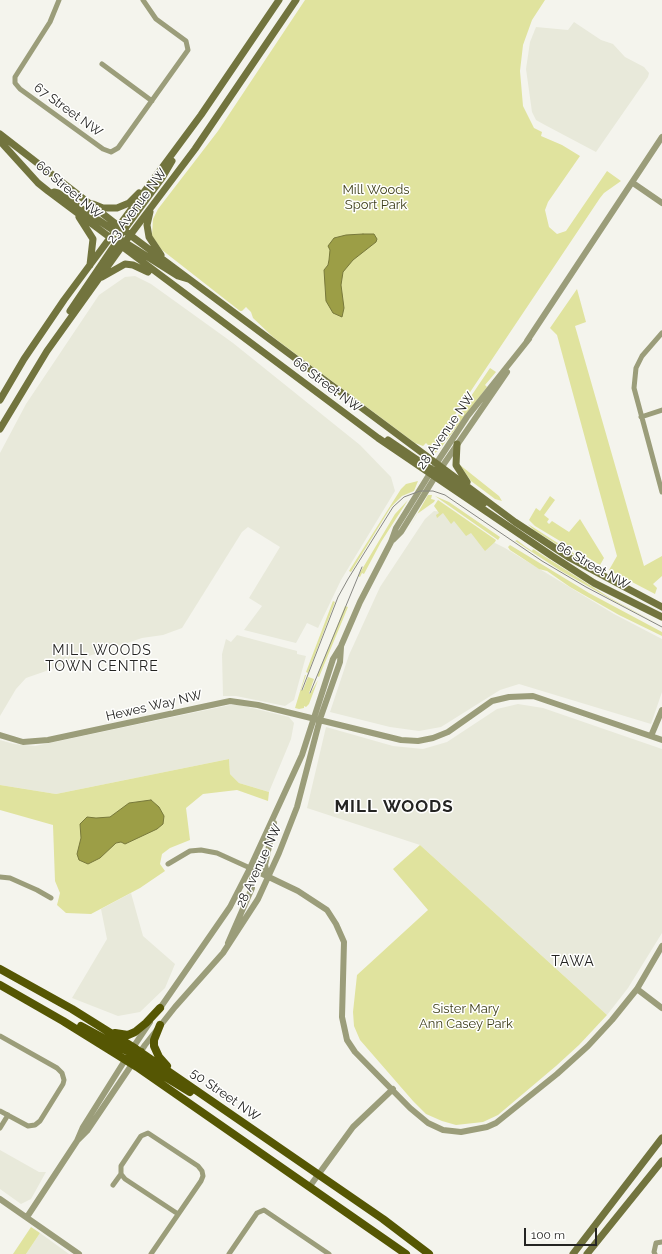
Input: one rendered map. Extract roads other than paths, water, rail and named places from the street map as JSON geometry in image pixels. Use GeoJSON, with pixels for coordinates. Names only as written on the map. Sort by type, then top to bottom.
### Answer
{"type":"FeatureCollection","features":[{"type":"Feature","properties":{"kind":"main road","name":"23 Avenue NW"},"geometry":{"type":"LineString","coordinates":[[0,429],[47,351],[98,280],[119,237],[154,179],[227,77],[278,0]]}},
{"type":"Feature","properties":{"kind":"main road","name":"23 Avenue NW"},"geometry":{"type":"LineString","coordinates":[[130,235],[220,114],[296,0]]}},
{"type":"Feature","properties":{"kind":"main road","name":"66 Street NW"},"geometry":{"type":"LineString","coordinates":[[0,134],[88,203],[119,237],[166,280],[343,412],[435,471],[472,489],[554,548],[662,607]]}},
{"type":"Feature","properties":{"kind":"main road","name":"66 Street NW"},"geometry":{"type":"LineString","coordinates":[[0,140],[38,183],[48,191],[78,213],[119,237],[130,235],[190,279],[435,471],[530,542],[594,583],[662,617]]}},
{"type":"Feature","properties":{"kind":"main road"},"geometry":{"type":"LineString","coordinates":[[47,351],[76,302],[119,237],[162,178],[176,149]]}},
{"type":"Feature","properties":{"kind":"main road"},"geometry":{"type":"LineString","coordinates":[[88,203],[103,208],[121,207],[129,203],[154,179]]}},
{"type":"Feature","properties":{"kind":"main road"},"geometry":{"type":"LineString","coordinates":[[48,191],[58,193],[119,237],[178,276],[190,279]]}},
{"type":"Feature","properties":{"kind":"main road"},"geometry":{"type":"LineString","coordinates":[[153,206],[147,225],[149,237],[166,262]]}},
{"type":"Feature","properties":{"kind":"main road"},"geometry":{"type":"LineString","coordinates":[[78,213],[93,239],[89,266]]}},
{"type":"Feature","properties":{"kind":"main road","name":"23 Avenue NW"},"geometry":{"type":"LineString","coordinates":[[0,400],[24,359],[89,266],[119,237]]}},
{"type":"Feature","properties":{"kind":"main road"},"geometry":{"type":"LineString","coordinates":[[98,280],[125,264],[141,268],[166,280]]}},
{"type":"Feature","properties":{"kind":"main road"},"geometry":{"type":"LineString","coordinates":[[457,444],[456,465],[472,489]]}},
{"type":"Feature","properties":{"kind":"main road"},"geometry":{"type":"LineString","coordinates":[[435,471],[486,504],[495,506]]}},
{"type":"Feature","properties":{"kind":"main road","name":"50 Street NW"},"geometry":{"type":"LineString","coordinates":[[0,969],[106,1030],[133,1056],[310,1186],[406,1254]]}},
{"type":"Feature","properties":{"kind":"main road","name":"50 Street NW"},"geometry":{"type":"LineString","coordinates":[[0,985],[189,1085],[318,1174],[429,1254]]}},
{"type":"Feature","properties":{"kind":"main road"},"geometry":{"type":"LineString","coordinates":[[106,1030],[123,1035],[131,1034],[146,1023],[160,1008]]}},
{"type":"Feature","properties":{"kind":"main road"},"geometry":{"type":"LineString","coordinates":[[160,1025],[154,1040],[154,1046],[159,1057],[169,1068],[189,1085]]}},
{"type":"Feature","properties":{"kind":"main road"},"geometry":{"type":"LineString","coordinates":[[133,1056],[191,1093],[222,1107]]}},
{"type":"Feature","properties":{"kind":"main road"},"geometry":{"type":"LineString","coordinates":[[573,1254],[662,1138]]}},
{"type":"Feature","properties":{"kind":"main road"},"geometry":{"type":"LineString","coordinates":[[587,1254],[662,1161]]}},
{"type":"Feature","properties":{"kind":"street","name":"67 Street NW"},"geometry":{"type":"LineString","coordinates":[[59,0],[50,22],[16,74],[14,83],[20,89],[97,144],[112,152],[118,148],[152,101]]}},
{"type":"Feature","properties":{"kind":"street"},"geometry":{"type":"LineString","coordinates":[[102,64],[152,101],[187,52],[188,45],[184,39],[153,15],[143,0]]}},
{"type":"Feature","properties":{"kind":"street","name":"28 Avenue NW"},"geometry":{"type":"LineString","coordinates":[[435,471],[457,444],[633,183],[662,137]]}},
{"type":"Feature","properties":{"kind":"street"},"geometry":{"type":"LineString","coordinates":[[633,183],[662,203]]}},
{"type":"Feature","properties":{"kind":"street"},"geometry":{"type":"LineString","coordinates":[[662,333],[648,347],[636,368],[634,388],[662,491]]}},
{"type":"Feature","properties":{"kind":"street","name":"28 Avenue NW"},"geometry":{"type":"LineString","coordinates":[[27,1217],[77,1142],[87,1130],[133,1056],[160,1008],[230,907],[250,868],[302,755],[333,659],[341,646],[360,602],[391,542],[396,528],[435,471],[468,417],[529,338]]}},
{"type":"Feature","properties":{"kind":"street"},"geometry":{"type":"LineString","coordinates":[[641,417],[662,410]]}},
{"type":"Feature","properties":{"kind":"street","name":"28 Avenue NW"},"geometry":{"type":"LineString","coordinates":[[77,1142],[83,1127],[133,1056],[223,953],[258,900],[297,807],[320,719],[340,662],[341,646]]}},
{"type":"Feature","properties":{"kind":"street","name":"Hewes Way NW"},"geometry":{"type":"LineString","coordinates":[[0,735],[23,742],[48,740],[230,701],[253,704],[320,719],[401,740],[418,741],[433,738],[448,732],[492,701],[509,697],[533,696],[662,740]]}},
{"type":"Feature","properties":{"kind":"street"},"geometry":{"type":"LineString","coordinates":[[651,736],[662,710]]}},
{"type":"Feature","properties":{"kind":"street"},"geometry":{"type":"LineString","coordinates":[[268,878],[265,865],[277,810]]}},
{"type":"Feature","properties":{"kind":"street"},"geometry":{"type":"LineString","coordinates":[[168,864],[190,851],[201,850],[217,853],[298,891],[327,910],[336,924],[344,942],[342,1017],[347,1040],[355,1052],[410,1108],[428,1123],[443,1130],[461,1132],[492,1125],[518,1107],[588,1046],[637,989],[662,946]]}},
{"type":"Feature","properties":{"kind":"street"},"geometry":{"type":"LineString","coordinates":[[223,953],[252,888],[250,868]]}},
{"type":"Feature","properties":{"kind":"street"},"geometry":{"type":"LineString","coordinates":[[0,877],[10,878],[51,898]]}},
{"type":"Feature","properties":{"kind":"street"},"geometry":{"type":"LineString","coordinates":[[637,989],[662,1008]]}},
{"type":"Feature","properties":{"kind":"street"},"geometry":{"type":"LineString","coordinates":[[0,1036],[57,1068],[63,1074],[64,1082],[40,1121],[33,1126],[25,1125],[0,1111]]}},
{"type":"Feature","properties":{"kind":"street"},"geometry":{"type":"LineString","coordinates":[[310,1186],[353,1127],[393,1089]]}},
{"type":"Feature","properties":{"kind":"street"},"geometry":{"type":"LineString","coordinates":[[0,1128],[8,1115]]}},
{"type":"Feature","properties":{"kind":"street"},"geometry":{"type":"LineString","coordinates":[[113,1185],[121,1174],[121,1166],[141,1136],[148,1133],[198,1166],[203,1173],[201,1181],[151,1254]]}},
{"type":"Feature","properties":{"kind":"street"},"geometry":{"type":"LineString","coordinates":[[121,1174],[125,1179],[178,1214]]}},
{"type":"Feature","properties":{"kind":"street"},"geometry":{"type":"LineString","coordinates":[[0,1199],[79,1254]]}},
{"type":"Feature","properties":{"kind":"street"},"geometry":{"type":"LineString","coordinates":[[229,1254],[257,1213],[264,1210],[329,1254]]}},
{"type":"Feature","properties":{"kind":"street"},"geometry":{"type":"LineString","coordinates":[[655,1254],[656,1243],[662,1242]]}},
{"type":"Feature","properties":{"kind":"tram line"},"geometry":{"type":"LineString","coordinates":[[302,690],[338,597],[348,579],[393,507],[404,497],[420,491],[433,491],[445,495],[542,561],[586,587],[662,627]]}},
{"type":"Feature","properties":{"kind":"tram line"},"geometry":{"type":"LineString","coordinates":[[310,693],[362,567]]}},
{"type":"Feature","properties":{"kind":"district","name":"MILL WOODS TOWN CENTRE"},"geometry":{"type":"Point","coordinates":[102,660]}},
{"type":"Feature","properties":{"kind":"district","name":"MILL WOODS"},"geometry":{"type":"Point","coordinates":[394,807]}},
{"type":"Feature","properties":{"kind":"district","name":"TAWA"},"geometry":{"type":"Point","coordinates":[573,962]}},
{"type":"Feature","properties":{"kind":"park label","name":"Mill Woods Sport Park"},"geometry":{"type":"Point","coordinates":[376,198]}},
{"type":"Feature","properties":{"kind":"park label","name":"Sister Mary Ann Casey Park"},"geometry":{"type":"Point","coordinates":[466,1016]}}]}
